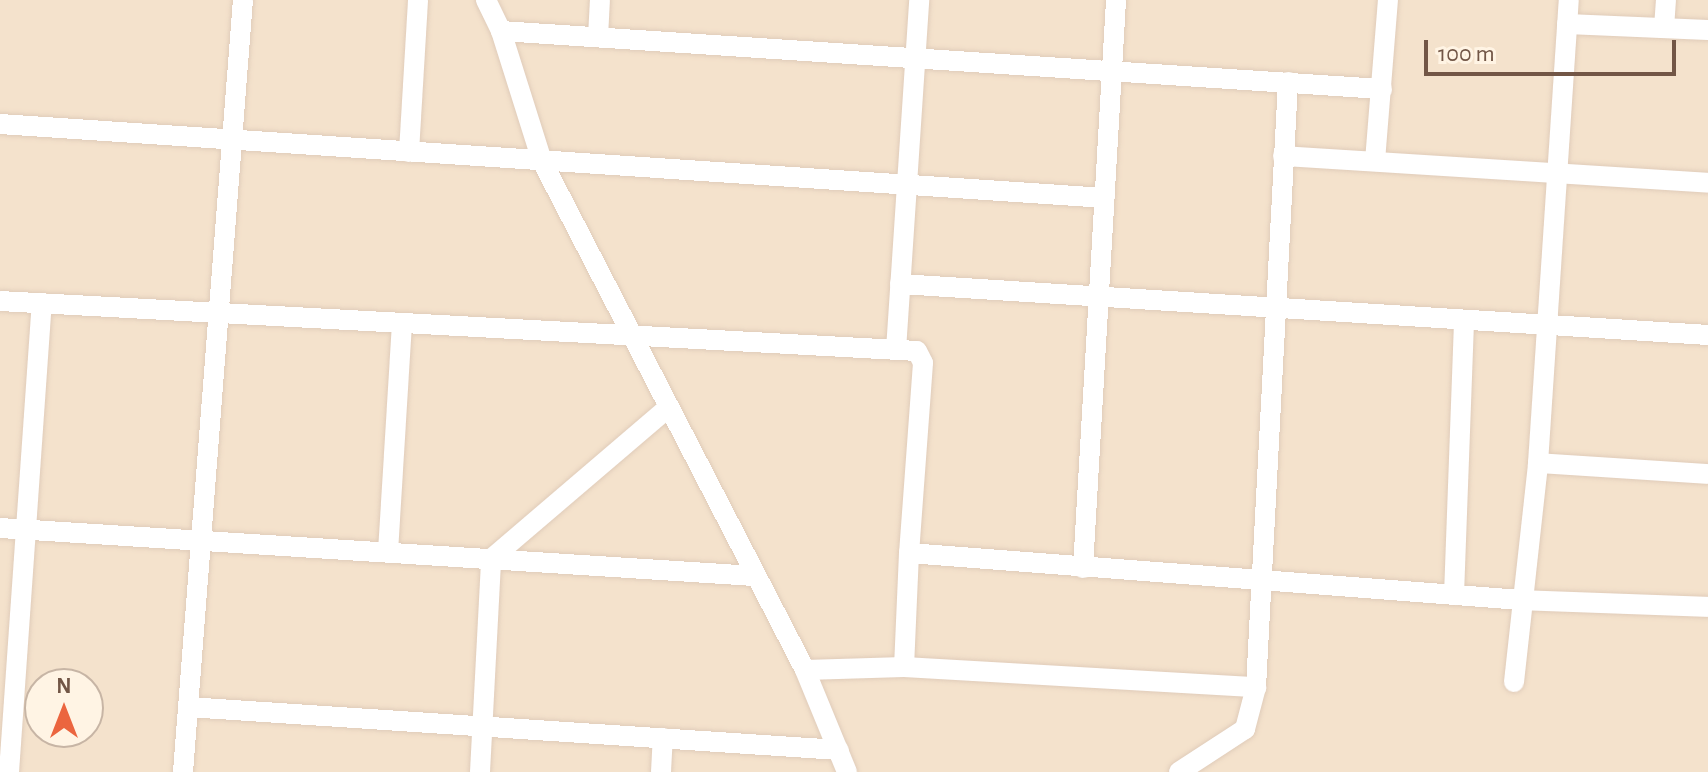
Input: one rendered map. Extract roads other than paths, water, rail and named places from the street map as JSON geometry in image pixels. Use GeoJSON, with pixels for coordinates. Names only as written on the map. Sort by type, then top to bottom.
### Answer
{"type":"FeatureCollection","features":[{"type":"Feature","properties":{"kind":"street"},"geometry":{"type":"LineString","coordinates":[[183,772],[243,0]]}},
{"type":"Feature","properties":{"kind":"street"},"geometry":{"type":"LineString","coordinates":[[409,152],[418,0]]}},
{"type":"Feature","properties":{"kind":"street"},"geometry":{"type":"LineString","coordinates":[[486,0],[501,31],[542,161],[805,670],[847,772]]}},
{"type":"Feature","properties":{"kind":"street"},"geometry":{"type":"LineString","coordinates":[[598,37],[600,0]]}},
{"type":"Feature","properties":{"kind":"street"},"geometry":{"type":"LineString","coordinates":[[896,350],[919,0]]}},
{"type":"Feature","properties":{"kind":"street"},"geometry":{"type":"LineString","coordinates":[[1083,568],[1116,0]]}},
{"type":"Feature","properties":{"kind":"street"},"geometry":{"type":"LineString","coordinates":[[1375,161],[1388,0]]}},
{"type":"Feature","properties":{"kind":"street"},"geometry":{"type":"LineString","coordinates":[[1514,682],[1538,463],[1569,0]]}},
{"type":"Feature","properties":{"kind":"street"},"geometry":{"type":"LineString","coordinates":[[1664,28],[1666,0]]}},
{"type":"Feature","properties":{"kind":"street"},"geometry":{"type":"LineString","coordinates":[[1567,24],[1708,30]]}},
{"type":"Feature","properties":{"kind":"street"},"geometry":{"type":"LineString","coordinates":[[501,31],[1382,89]]}},
{"type":"Feature","properties":{"kind":"street"},"geometry":{"type":"LineString","coordinates":[[1179,772],[1245,729],[1256,687],[1288,82]]}},
{"type":"Feature","properties":{"kind":"street"},"geometry":{"type":"LineString","coordinates":[[0,124],[1105,198]]}},
{"type":"Feature","properties":{"kind":"street"},"geometry":{"type":"LineString","coordinates":[[1283,156],[1708,183]]}},
{"type":"Feature","properties":{"kind":"street"},"geometry":{"type":"LineString","coordinates":[[900,284],[1708,335]]}},
{"type":"Feature","properties":{"kind":"street"},"geometry":{"type":"LineString","coordinates":[[0,301],[917,351],[923,363],[904,667]]}},
{"type":"Feature","properties":{"kind":"street"},"geometry":{"type":"LineString","coordinates":[[9,772],[42,303]]}},
{"type":"Feature","properties":{"kind":"street"},"geometry":{"type":"LineString","coordinates":[[1454,595],[1464,320]]}},
{"type":"Feature","properties":{"kind":"street"},"geometry":{"type":"LineString","coordinates":[[388,552],[402,323]]}},
{"type":"Feature","properties":{"kind":"street"},"geometry":{"type":"LineString","coordinates":[[480,772],[491,559],[668,408]]}},
{"type":"Feature","properties":{"kind":"street"},"geometry":{"type":"LineString","coordinates":[[1538,463],[1708,474]]}},
{"type":"Feature","properties":{"kind":"street"},"geometry":{"type":"LineString","coordinates":[[0,528],[755,576]]}},
{"type":"Feature","properties":{"kind":"street"},"geometry":{"type":"LineString","coordinates":[[909,553],[1521,600],[1708,607]]}},
{"type":"Feature","properties":{"kind":"street"},"geometry":{"type":"LineString","coordinates":[[805,670],[904,667],[1256,687]]}},
{"type":"Feature","properties":{"kind":"street"},"geometry":{"type":"LineString","coordinates":[[188,707],[839,750]]}},
{"type":"Feature","properties":{"kind":"street"},"geometry":{"type":"LineString","coordinates":[[661,772],[663,738]]}}]}
